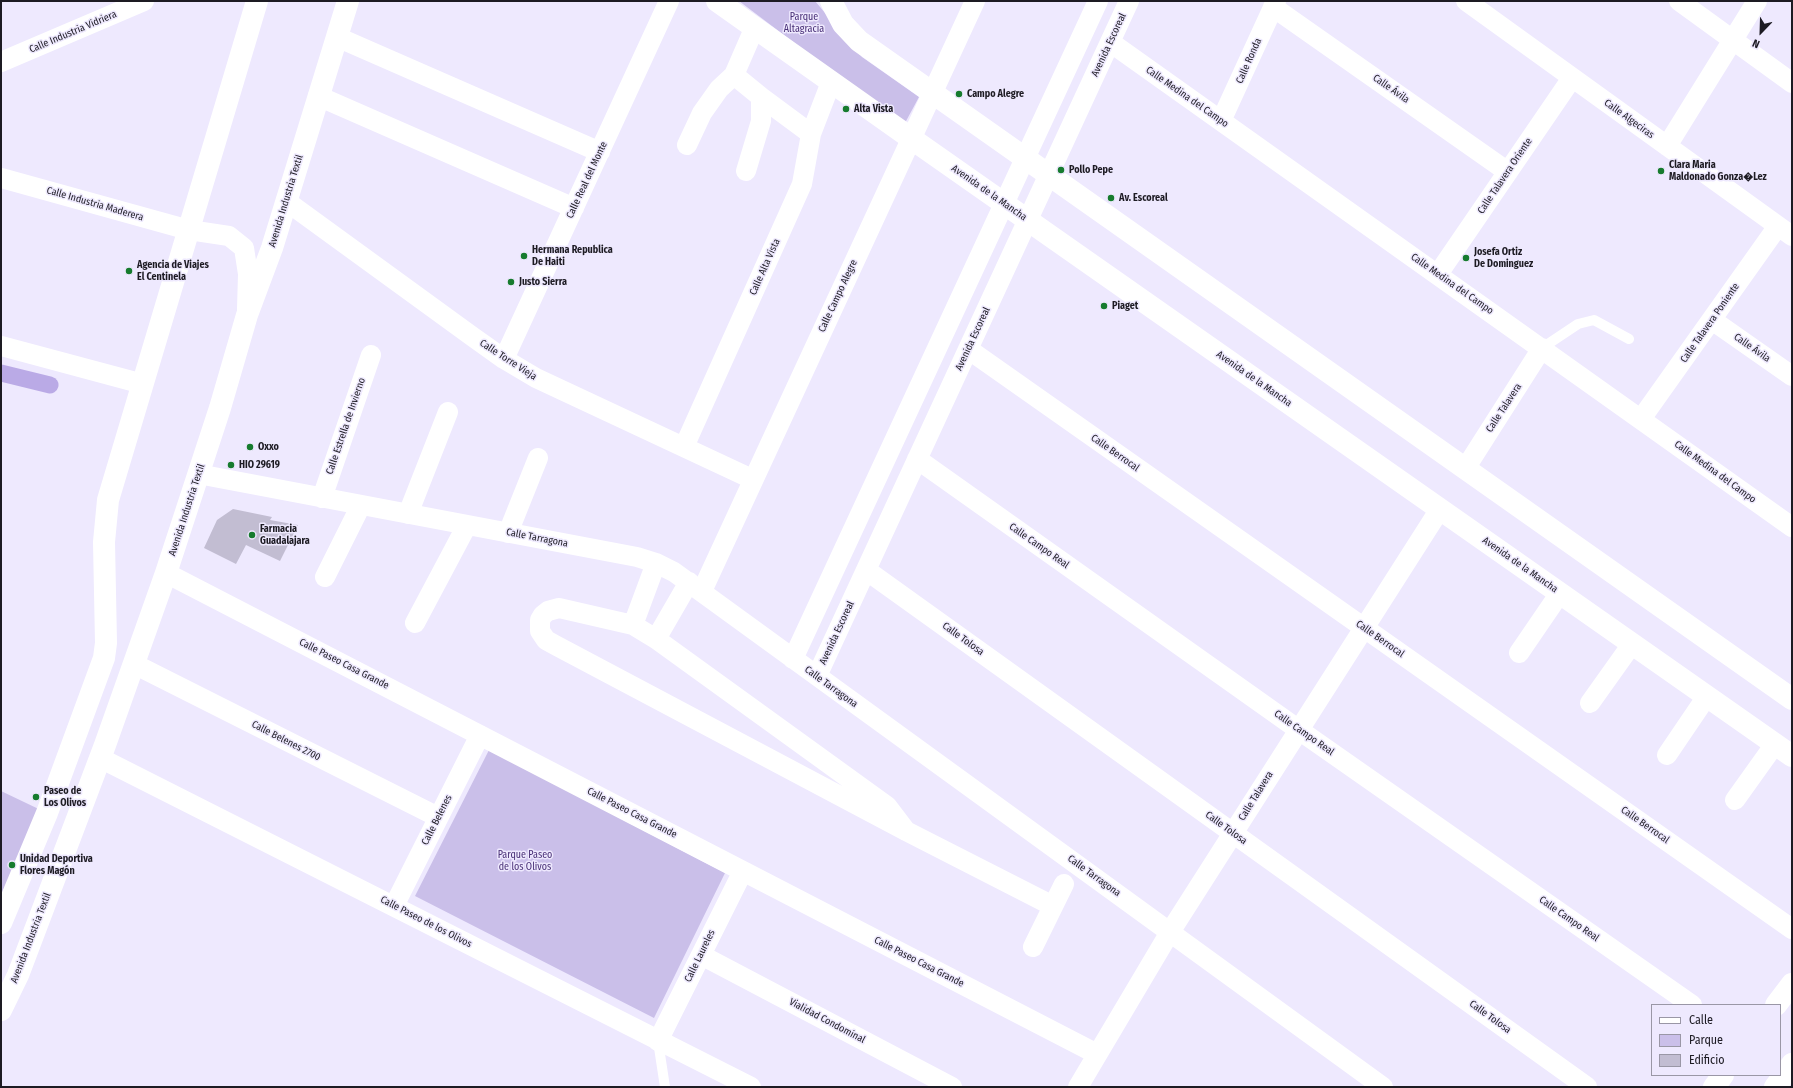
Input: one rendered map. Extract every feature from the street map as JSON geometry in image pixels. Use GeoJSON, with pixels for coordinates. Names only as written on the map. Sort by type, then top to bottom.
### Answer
{"type":"FeatureCollection","features":[{"type":"Feature","properties":{"kind":"street","name":"Calle Industria Vidriera"},"geometry":{"type":"LineString","coordinates":[[1,62],[144,1]]}},
{"type":"Feature","properties":{"kind":"street"},"geometry":{"type":"LineString","coordinates":[[1,923],[47,813],[104,658],[106,643],[104,542],[108,500],[144,384],[257,1]]}},
{"type":"Feature","properties":{"kind":"street","name":"Avenida Industria Textil"},"geometry":{"type":"LineString","coordinates":[[1,1010],[18,975],[110,734],[166,573],[220,408],[247,315],[272,248],[348,1]]}},
{"type":"Feature","properties":{"kind":"street","name":"Calle Real del Monte"},"geometry":{"type":"LineString","coordinates":[[504,359],[669,1]]}},
{"type":"Feature","properties":{"kind":"street","name":"Avenida de la Mancha"},"geometry":{"type":"LineString","coordinates":[[717,1],[754,29],[1784,750]]}},
{"type":"Feature","properties":{"kind":"street"},"geometry":{"type":"LineString","coordinates":[[831,1],[843,24],[859,41],[1792,700]]}},
{"type":"Feature","properties":{"kind":"street","name":"Calle Campo Alegre"},"geometry":{"type":"LineString","coordinates":[[656,639],[695,586],[752,479],[976,1]]}},
{"type":"Feature","properties":{"kind":"street"},"geometry":{"type":"LineString","coordinates":[[793,659],[1098,1]]}},
{"type":"Feature","properties":{"kind":"street","name":"Avenida Escoreal"},"geometry":{"type":"LineString","coordinates":[[817,676],[1129,1]]}},
{"type":"Feature","properties":{"kind":"street","name":"Calle Algeciras"},"geometry":{"type":"LineString","coordinates":[[1466,1],[1785,231]]}},
{"type":"Feature","properties":{"kind":"street"},"geometry":{"type":"LineString","coordinates":[[1679,1],[1792,83]]}},
{"type":"Feature","properties":{"kind":"street"},"geometry":{"type":"LineString","coordinates":[[1667,146],[1757,1]]}},
{"type":"Feature","properties":{"kind":"street","name":"Calle Ronda"},"geometry":{"type":"LineString","coordinates":[[1221,121],[1274,4]]}},
{"type":"Feature","properties":{"kind":"street","name":"Calle Ávila"},"geometry":{"type":"LineString","coordinates":[[1274,4],[1508,172]]}},
{"type":"Feature","properties":{"kind":"street"},"geometry":{"type":"LineString","coordinates":[[687,146],[702,113],[719,88],[734,75],[754,29]]}},
{"type":"Feature","properties":{"kind":"street"},"geometry":{"type":"LineString","coordinates":[[336,37],[600,152]]}},
{"type":"Feature","properties":{"kind":"street","name":"Calle Medina del Campo"},"geometry":{"type":"LineString","coordinates":[[1110,42],[1792,527]]}},
{"type":"Feature","properties":{"kind":"street"},"geometry":{"type":"LineString","coordinates":[[734,75],[811,134]]}},
{"type":"Feature","properties":{"kind":"street","name":"Calle Talavera Oriente"},"geometry":{"type":"LineString","coordinates":[[1438,274],[1572,78]]}},
{"type":"Feature","properties":{"kind":"street","name":"Calle Alta Vista"},"geometry":{"type":"LineString","coordinates":[[684,447],[802,184],[811,134],[831,82]]}},
{"type":"Feature","properties":{"kind":"street"},"geometry":{"type":"LineString","coordinates":[[318,96],[574,208]]}},
{"type":"Feature","properties":{"kind":"street"},"geometry":{"type":"LineString","coordinates":[[746,171],[761,121],[761,97]]}},
{"type":"Feature","properties":{"kind":"street","name":"Calle Industria Maderera"},"geometry":{"type":"LineString","coordinates":[[1,178],[189,230],[229,236],[244,248],[248,274],[247,315]]}},
{"type":"Feature","properties":{"kind":"street","name":"Calle Torre Vieja"},"geometry":{"type":"LineString","coordinates":[[286,201],[504,359],[543,382],[752,479]]}},
{"type":"Feature","properties":{"kind":"street","name":"Calle Talavera Poniente"},"geometry":{"type":"LineString","coordinates":[[1641,419],[1712,320],[1785,231]]}},
{"type":"Feature","properties":{"kind":"street","name":"Calle Ávila"},"geometry":{"type":"LineString","coordinates":[[1712,320],[1792,376]]}},
{"type":"Feature","properties":{"kind":"street"},"geometry":{"type":"LineString","coordinates":[[1,346],[144,384]]}},
{"type":"Feature","properties":{"kind":"street","name":"Calle Talavera"},"geometry":{"type":"LineString","coordinates":[[1465,469],[1542,348]]}},
{"type":"Feature","properties":{"kind":"street","name":"Calle Berrocal"},"geometry":{"type":"LineString","coordinates":[[968,349],[1792,929]]}},
{"type":"Feature","properties":{"kind":"street","name":"Calle Estrella de Invierno"},"geometry":{"type":"LineString","coordinates":[[322,498],[371,354]]}},
{"type":"Feature","properties":{"kind":"street"},"geometry":{"type":"LineString","coordinates":[[408,514],[448,412]]}},
{"type":"Feature","properties":{"kind":"street"},"geometry":{"type":"LineString","coordinates":[[508,533],[538,458]]}},
{"type":"Feature","properties":{"kind":"street","name":"Calle Campo Real"},"geometry":{"type":"LineString","coordinates":[[917,460],[1691,1004]]}},
{"type":"Feature","properties":{"kind":"street","name":"Calle Tarragona"},"geometry":{"type":"LineString","coordinates":[[198,474],[637,557],[656,564],[695,586],[793,659],[1382,1087]]}},
{"type":"Feature","properties":{"kind":"street"},"geometry":{"type":"LineString","coordinates":[[325,577],[361,505]]}},
{"type":"Feature","properties":{"kind":"street","name":"Calle Talavera"},"geometry":{"type":"LineString","coordinates":[[1078,1087],[1170,932],[1440,509]]}},
{"type":"Feature","properties":{"kind":"street"},"geometry":{"type":"LineString","coordinates":[[415,623],[467,525]]}},
{"type":"Feature","properties":{"kind":"street"},"geometry":{"type":"LineString","coordinates":[[633,625],[656,564]]}},
{"type":"Feature","properties":{"kind":"street","name":"Calle Tolosa"},"geometry":{"type":"LineString","coordinates":[[866,570],[1587,1087]]}},
{"type":"Feature","properties":{"kind":"street","name":"Calle Paseo Casa Grande"},"geometry":{"type":"LineString","coordinates":[[166,573],[1097,1054]]}},
{"type":"Feature","properties":{"kind":"street"},"geometry":{"type":"LineString","coordinates":[[1519,653],[1560,593]]}},
{"type":"Feature","properties":{"kind":"street"},"geometry":{"type":"LineString","coordinates":[[906,831],[887,806],[656,639],[633,625],[559,608],[548,611],[543,615],[539,626],[542,636],[555,645],[906,831],[1053,906]]}},
{"type":"Feature","properties":{"kind":"street"},"geometry":{"type":"LineString","coordinates":[[1590,702],[1632,644]]}},
{"type":"Feature","properties":{"kind":"street","name":"Calle Belenes 2700"},"geometry":{"type":"LineString","coordinates":[[134,664],[438,817]]}},
{"type":"Feature","properties":{"kind":"street"},"geometry":{"type":"LineString","coordinates":[[1667,755],[1707,696]]}},
{"type":"Feature","properties":{"kind":"street"},"geometry":{"type":"LineString","coordinates":[[83,716],[94,726],[110,734]]}},
{"type":"Feature","properties":{"kind":"street","name":"Calle Belenes"},"geometry":{"type":"LineString","coordinates":[[394,906],[480,735]]}},
{"type":"Feature","properties":{"kind":"street"},"geometry":{"type":"LineString","coordinates":[[1735,800],[1784,750]]}},
{"type":"Feature","properties":{"kind":"street","name":"Calle Paseo de los Olivos"},"geometry":{"type":"LineString","coordinates":[[100,758],[750,1087]]}},
{"type":"Feature","properties":{"kind":"street"},"geometry":{"type":"LineString","coordinates":[[808,779],[818,770],[821,758]]}},
{"type":"Feature","properties":{"kind":"street","name":"Calle Laureles"},"geometry":{"type":"LineString","coordinates":[[658,1040],[743,871]]}},
{"type":"Feature","properties":{"kind":"street"},"geometry":{"type":"LineString","coordinates":[[1032,947],[1064,884]]}},
{"type":"Feature","properties":{"kind":"street","name":"Vialidad Condominal"},"geometry":{"type":"LineString","coordinates":[[701,955],[952,1087]]}},
{"type":"Feature","properties":{"kind":"street"},"geometry":{"type":"LineString","coordinates":[[1777,1004],[1792,984]]}},
{"type":"Feature","properties":{"kind":"street"},"geometry":{"type":"LineString","coordinates":[[1714,1087],[1722,1076]]}},
{"type":"Feature","properties":{"kind":"lane"},"geometry":{"type":"LineString","coordinates":[[1542,348],[1578,324],[1594,320],[1629,339]]}},
{"type":"Feature","properties":{"kind":"lane"},"geometry":{"type":"LineString","coordinates":[[658,1040],[665,1087]]}},
{"type":"Feature","properties":{"kind":"green space","name":"Parque Altagracia"},"geometry":{"type":"Polygon","coordinates":[[[739,1],[815,1],[862,57],[919,97],[905,123],[838,76],[739,1]]]}},
{"type":"Feature","properties":{"kind":"green space","name":"Parque Paseo de los Olivos"},"geometry":{"type":"Polygon","coordinates":[[[489,750],[725,873],[654,1018],[415,896],[489,750]]]}},
{"type":"Feature","properties":{"kind":"green space","name":"Unidad Deportiva Flores Magón"},"geometry":{"type":"Polygon","coordinates":[[[1,791],[47,813],[1,917],[1,791]]]}},
{"type":"Feature","properties":{"kind":"building","name":"Farmacia Guadalajara"},"geometry":{"type":"Polygon","coordinates":[[[233,509],[272,517],[270,520],[298,525],[280,561],[246,545],[236,564],[204,548],[217,520],[233,509]]]}},
{"type":"Feature","properties":{"kind":"waterway"},"geometry":{"type":"LineString","coordinates":[[1,373],[50,385]]}},
{"type":"Feature","properties":{"kind":"place","name":"Campo Alegre"},"geometry":{"type":"Point","coordinates":[959,94]}},
{"type":"Feature","properties":{"kind":"place","name":"Alta Vista"},"geometry":{"type":"Point","coordinates":[846,109]}},
{"type":"Feature","properties":{"kind":"place","name":"Pollo Pepe"},"geometry":{"type":"Point","coordinates":[1061,170]}},
{"type":"Feature","properties":{"kind":"place","name":"Clara Maria Maldonado Gonza�Lez"},"geometry":{"type":"Point","coordinates":[1661,171]}},
{"type":"Feature","properties":{"kind":"place","name":"Av. Escoreal"},"geometry":{"type":"Point","coordinates":[1111,198]}},
{"type":"Feature","properties":{"kind":"place","name":"Hermana Republica De Haiti"},"geometry":{"type":"Point","coordinates":[524,256]}},
{"type":"Feature","properties":{"kind":"place","name":"Josefa Ortiz De Dominguez"},"geometry":{"type":"Point","coordinates":[1466,258]}},
{"type":"Feature","properties":{"kind":"place","name":"Agencia de Viajes El Centinela"},"geometry":{"type":"Point","coordinates":[129,271]}},
{"type":"Feature","properties":{"kind":"place","name":"Justo Sierra"},"geometry":{"type":"Point","coordinates":[511,282]}},
{"type":"Feature","properties":{"kind":"place","name":"Piaget"},"geometry":{"type":"Point","coordinates":[1104,306]}},
{"type":"Feature","properties":{"kind":"place","name":"Oxxo"},"geometry":{"type":"Point","coordinates":[250,447]}},
{"type":"Feature","properties":{"kind":"place","name":"HIO 29619"},"geometry":{"type":"Point","coordinates":[231,465]}},
{"type":"Feature","properties":{"kind":"place","name":"Farmacia Guadalajara"},"geometry":{"type":"Point","coordinates":[252,535]}},
{"type":"Feature","properties":{"kind":"place","name":"Paseo de Los Olivos"},"geometry":{"type":"Point","coordinates":[36,797]}},
{"type":"Feature","properties":{"kind":"place","name":"Unidad Deportiva Flores Magón"},"geometry":{"type":"Point","coordinates":[12,865]}}]}
